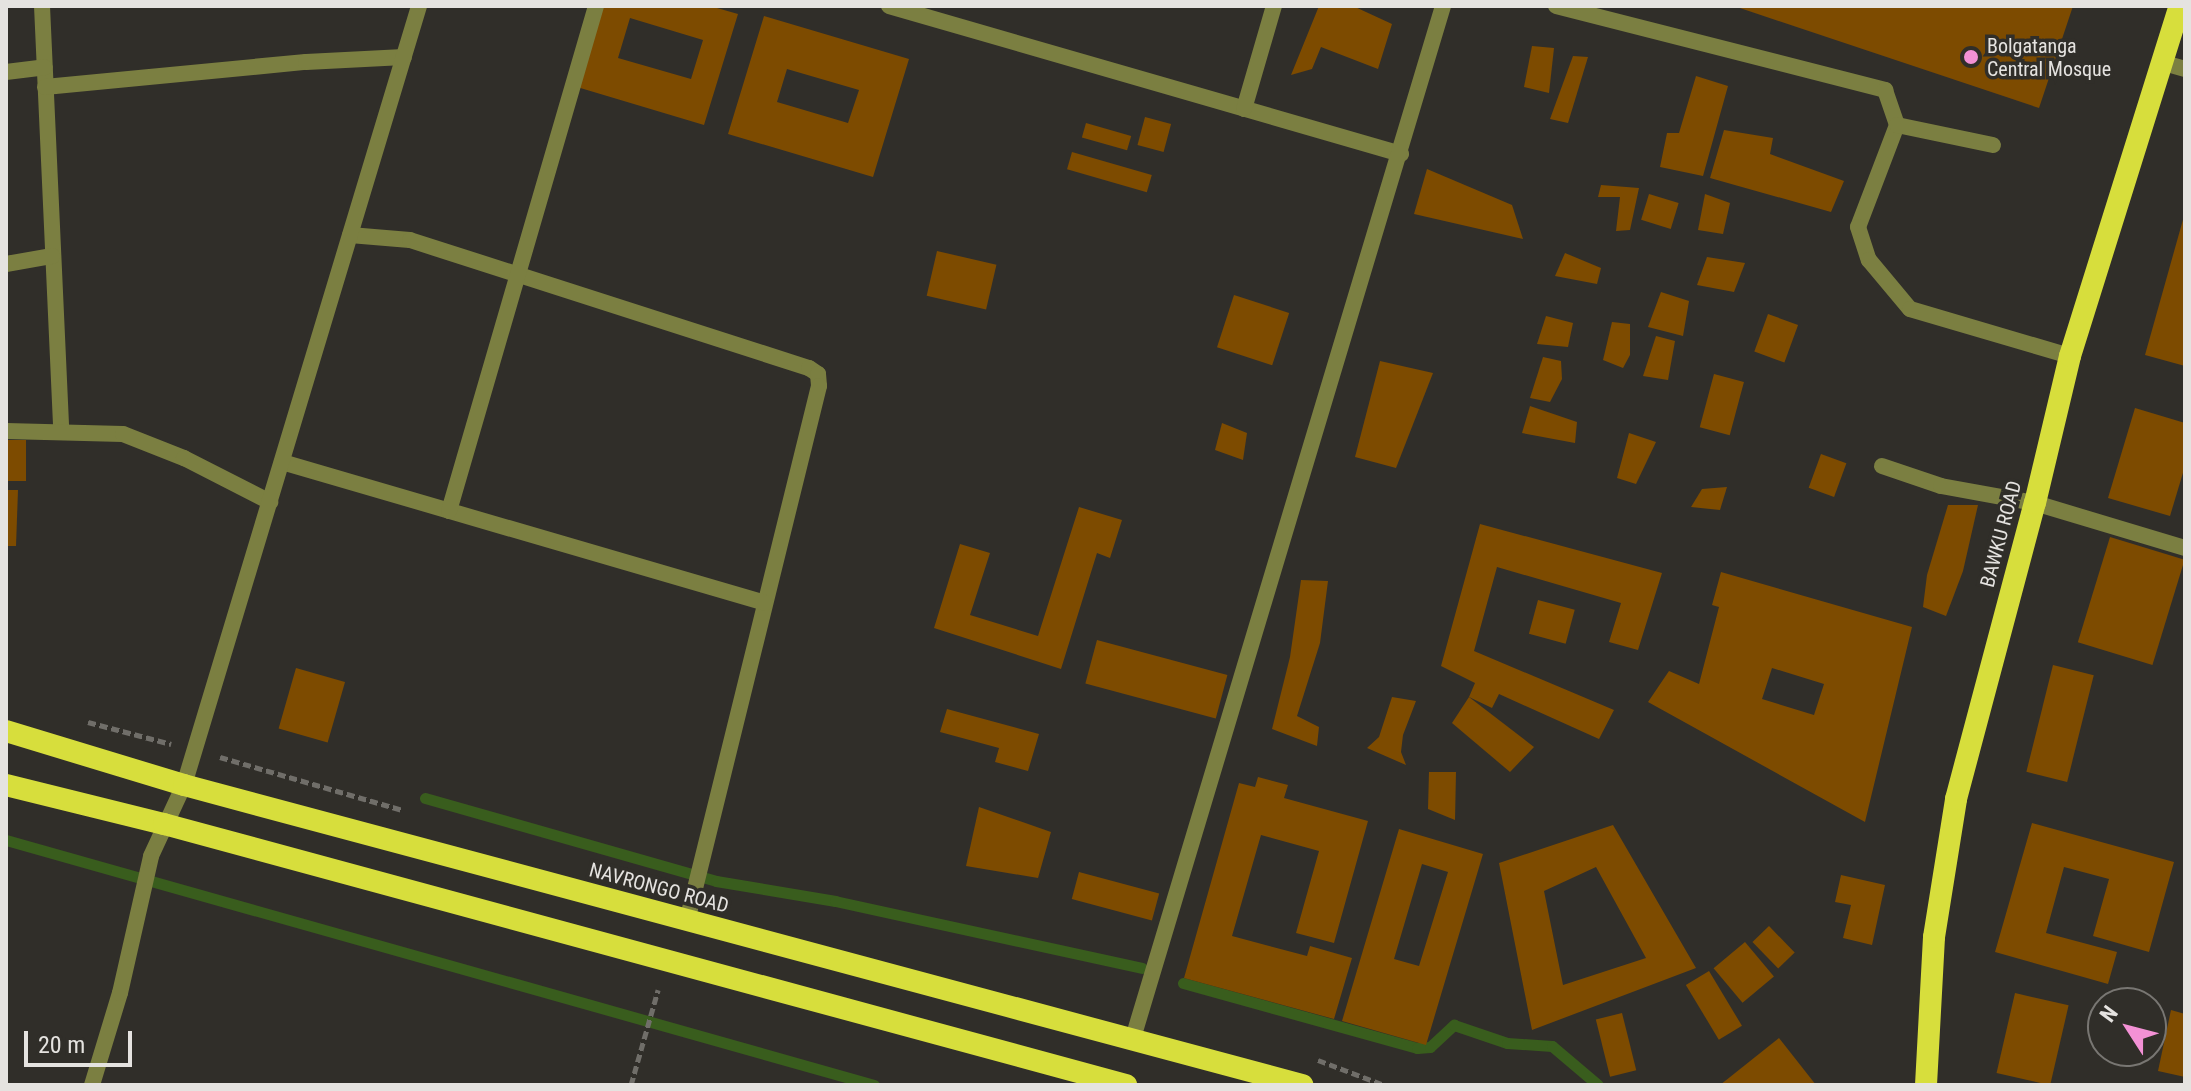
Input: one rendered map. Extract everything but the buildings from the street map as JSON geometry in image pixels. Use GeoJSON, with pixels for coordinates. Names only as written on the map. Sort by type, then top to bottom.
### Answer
{"type":"FeatureCollection","features":[{"type":"Feature","properties":{"kind":"highway","name":"BAWKU ROAD"},"geometry":{"type":"LineString","coordinates":[[1926,1085],[1934,937],[1956,799],[2035,503],[2070,356],[2175,66],[2180,6]]}},
{"type":"Feature","properties":{"kind":"highway","name":"NAVRONGO ROAD"},"geometry":{"type":"LineString","coordinates":[[6,731],[184,785],[1302,1085]]}},
{"type":"Feature","properties":{"kind":"highway"},"geometry":{"type":"LineString","coordinates":[[6,785],[164,824],[1126,1085]]}},
{"type":"Feature","properties":{"kind":"street"},"geometry":{"type":"LineString","coordinates":[[42,6],[61,431]]}},
{"type":"Feature","properties":{"kind":"street"},"geometry":{"type":"LineString","coordinates":[[92,1085],[120,993],[151,856],[184,785],[419,6]]}},
{"type":"Feature","properties":{"kind":"street"},"geometry":{"type":"LineString","coordinates":[[449,511],[596,6]]}},
{"type":"Feature","properties":{"kind":"street"},"geometry":{"type":"LineString","coordinates":[[889,6],[940,13],[1244,109],[1401,154]]}},
{"type":"Feature","properties":{"kind":"street"},"geometry":{"type":"LineString","coordinates":[[1244,109],[1274,6]]}},
{"type":"Feature","properties":{"kind":"street"},"geometry":{"type":"LineString","coordinates":[[1133,1038],[1443,6]]}},
{"type":"Feature","properties":{"kind":"street"},"geometry":{"type":"LineString","coordinates":[[1556,6],[1885,90],[1897,125],[1858,227],[1869,260],[1910,309],[2070,356]]}},
{"type":"Feature","properties":{"kind":"street"},"geometry":{"type":"LineString","coordinates":[[45,87],[306,62],[404,57]]}},
{"type":"Feature","properties":{"kind":"street"},"geometry":{"type":"LineString","coordinates":[[6,72],[45,67]]}},
{"type":"Feature","properties":{"kind":"street"},"geometry":{"type":"LineString","coordinates":[[1897,125],[1993,145]]}},
{"type":"Feature","properties":{"kind":"street"},"geometry":{"type":"LineString","coordinates":[[350,235],[410,240],[795,363],[818,374],[819,386],[687,921]]}},
{"type":"Feature","properties":{"kind":"street"},"geometry":{"type":"LineString","coordinates":[[6,264],[52,256]]}},
{"type":"Feature","properties":{"kind":"street"},"geometry":{"type":"LineString","coordinates":[[6,431],[123,434],[184,458],[270,502]]}},
{"type":"Feature","properties":{"kind":"street"},"geometry":{"type":"LineString","coordinates":[[282,462],[765,603]]}},
{"type":"Feature","properties":{"kind":"street"},"geometry":{"type":"LineString","coordinates":[[1882,466],[1941,486],[2035,503],[2185,548]]}},
{"type":"Feature","properties":{"kind":"path"},"geometry":{"type":"LineString","coordinates":[[631,1085],[658,990]]}},
{"type":"Feature","properties":{"kind":"waterway"},"geometry":{"type":"LineString","coordinates":[[425,798],[716,881],[835,901],[1142,968]]}},
{"type":"Feature","properties":{"kind":"waterway"},"geometry":{"type":"LineString","coordinates":[[6,840],[874,1085]]}},
{"type":"Feature","properties":{"kind":"waterway"},"geometry":{"type":"LineString","coordinates":[[1183,983],[1417,1048],[1430,1047],[1454,1025],[1507,1043],[1552,1046],[1598,1085]]}},
{"type":"Feature","properties":{"kind":"place","name":"Bolgatanga Central Mosque"},"geometry":{"type":"Point","coordinates":[1971,57]}}]}
